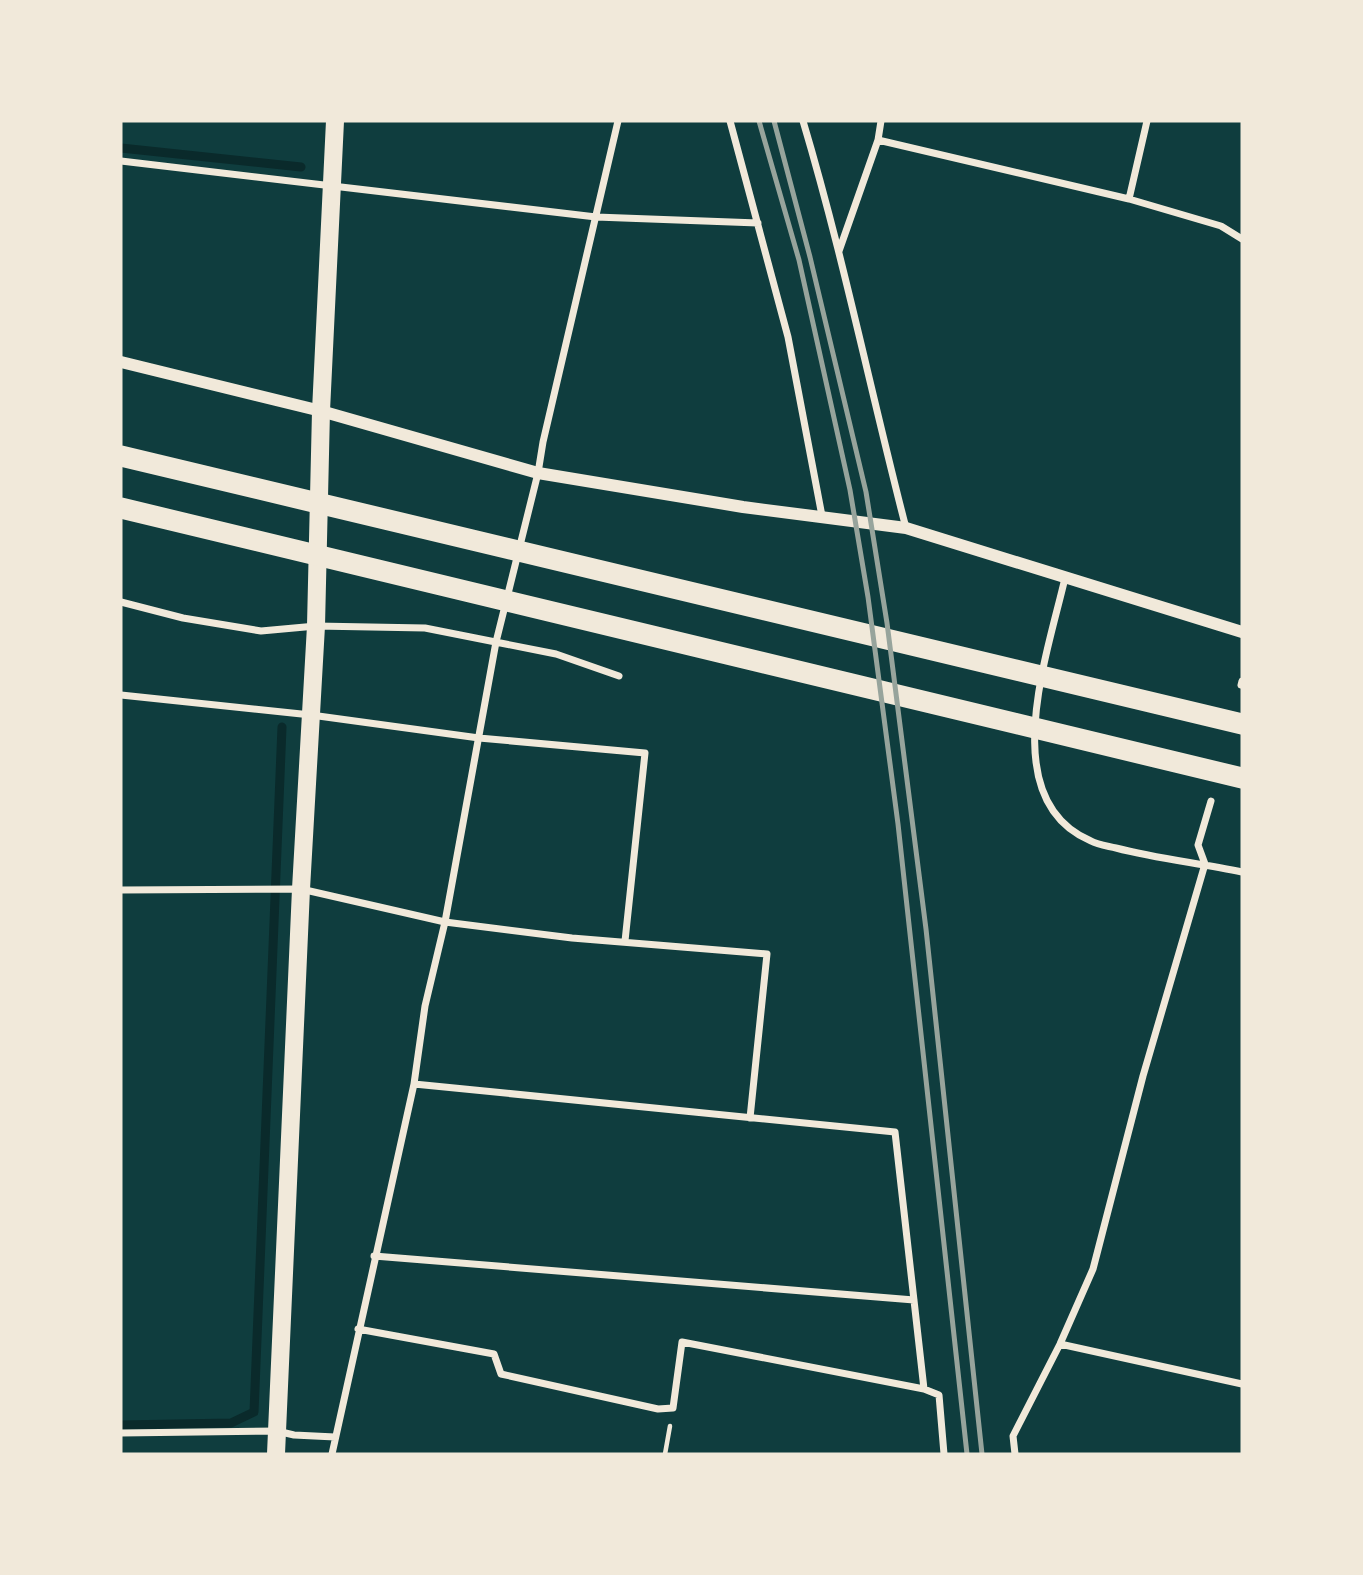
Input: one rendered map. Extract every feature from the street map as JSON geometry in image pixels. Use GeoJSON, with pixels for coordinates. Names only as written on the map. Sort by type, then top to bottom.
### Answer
{"type":"FeatureCollection","features":[{"type":"Feature","properties":{"kind":"highway"},"geometry":{"type":"LineString","coordinates":[[121,456],[1242,724]]}},
{"type":"Feature","properties":{"kind":"highway"},"geometry":{"type":"LineString","coordinates":[[121,508],[1242,778]]}},
{"type":"Feature","properties":{"kind":"main road"},"geometry":{"type":"LineString","coordinates":[[276,1454],[301,889],[316,625],[321,411],[335,121]]}},
{"type":"Feature","properties":{"kind":"street"},"geometry":{"type":"LineString","coordinates":[[332,1454],[414,1084],[425,1006],[444,922],[496,642],[538,473],[546,428],[618,121]]}},
{"type":"Feature","properties":{"kind":"street"},"geometry":{"type":"LineString","coordinates":[[730,121],[788,337],[822,516]]}},
{"type":"Feature","properties":{"kind":"street"},"geometry":{"type":"LineString","coordinates":[[803,121],[839,252],[872,397],[906,528]]}},
{"type":"Feature","properties":{"kind":"street"},"geometry":{"type":"LineString","coordinates":[[839,252],[878,140],[881,121]]}},
{"type":"Feature","properties":{"kind":"street"},"geometry":{"type":"LineString","coordinates":[[1129,198],[1147,121]]}},
{"type":"Feature","properties":{"kind":"street"},"geometry":{"type":"LineString","coordinates":[[878,140],[1129,198],[1221,226],[1242,239]]}},
{"type":"Feature","properties":{"kind":"street"},"geometry":{"type":"LineString","coordinates":[[121,161],[596,217],[758,223]]}},
{"type":"Feature","properties":{"kind":"street"},"geometry":{"type":"LineString","coordinates":[[121,362],[321,411],[538,473],[743,507],[906,528],[1242,632]]}},
{"type":"Feature","properties":{"kind":"street"},"geometry":{"type":"LineString","coordinates":[[1065,578],[1034,712],[1035,768],[1045,799],[1065,825],[1090,841],[1146,856],[1242,872]]}},
{"type":"Feature","properties":{"kind":"street"},"geometry":{"type":"LineString","coordinates":[[121,601],[183,618],[261,631],[316,625],[425,628],[556,654],[619,676]]}},
{"type":"Feature","properties":{"kind":"street"},"geometry":{"type":"LineString","coordinates":[[121,695],[311,715],[479,738],[645,753],[625,941]]}},
{"type":"Feature","properties":{"kind":"street"},"geometry":{"type":"LineString","coordinates":[[1015,1454],[1013,1436],[1060,1344],[1093,1269],[1143,1076],[1205,864],[1198,845],[1211,801]]}},
{"type":"Feature","properties":{"kind":"street"},"geometry":{"type":"LineString","coordinates":[[121,890],[301,889],[444,922],[572,938],[767,954],[750,1118]]}},
{"type":"Feature","properties":{"kind":"street"},"geometry":{"type":"LineString","coordinates":[[414,1084],[895,1132],[924,1389]]}},
{"type":"Feature","properties":{"kind":"street"},"geometry":{"type":"LineString","coordinates":[[374,1256],[914,1300]]}},
{"type":"Feature","properties":{"kind":"street"},"geometry":{"type":"LineString","coordinates":[[358,1329],[494,1354],[502,1374],[658,1409],[673,1408],[682,1342],[924,1389],[939,1395],[944,1454]]}},
{"type":"Feature","properties":{"kind":"street"},"geometry":{"type":"LineString","coordinates":[[1060,1344],[1242,1384]]}},
{"type":"Feature","properties":{"kind":"street"},"geometry":{"type":"LineString","coordinates":[[121,1433],[277,1431],[294,1435],[335,1437]]}},
{"type":"Feature","properties":{"kind":"path"},"geometry":{"type":"LineString","coordinates":[[665,1454],[673,1408]]}},
{"type":"Feature","properties":{"kind":"waterway"},"geometry":{"type":"LineString","coordinates":[[121,148],[301,167]]}},
{"type":"Feature","properties":{"kind":"waterway"},"geometry":{"type":"LineString","coordinates":[[121,1425],[231,1423],[254,1412],[282,727]]}},
{"type":"Feature","properties":{"kind":"railway"},"geometry":{"type":"LineString","coordinates":[[759,121],[799,260],[850,490],[868,597],[898,824],[967,1454]]}},
{"type":"Feature","properties":{"kind":"railway"},"geometry":{"type":"LineString","coordinates":[[774,121],[810,257],[866,492],[887,623],[926,929],[982,1454]]}}]}
